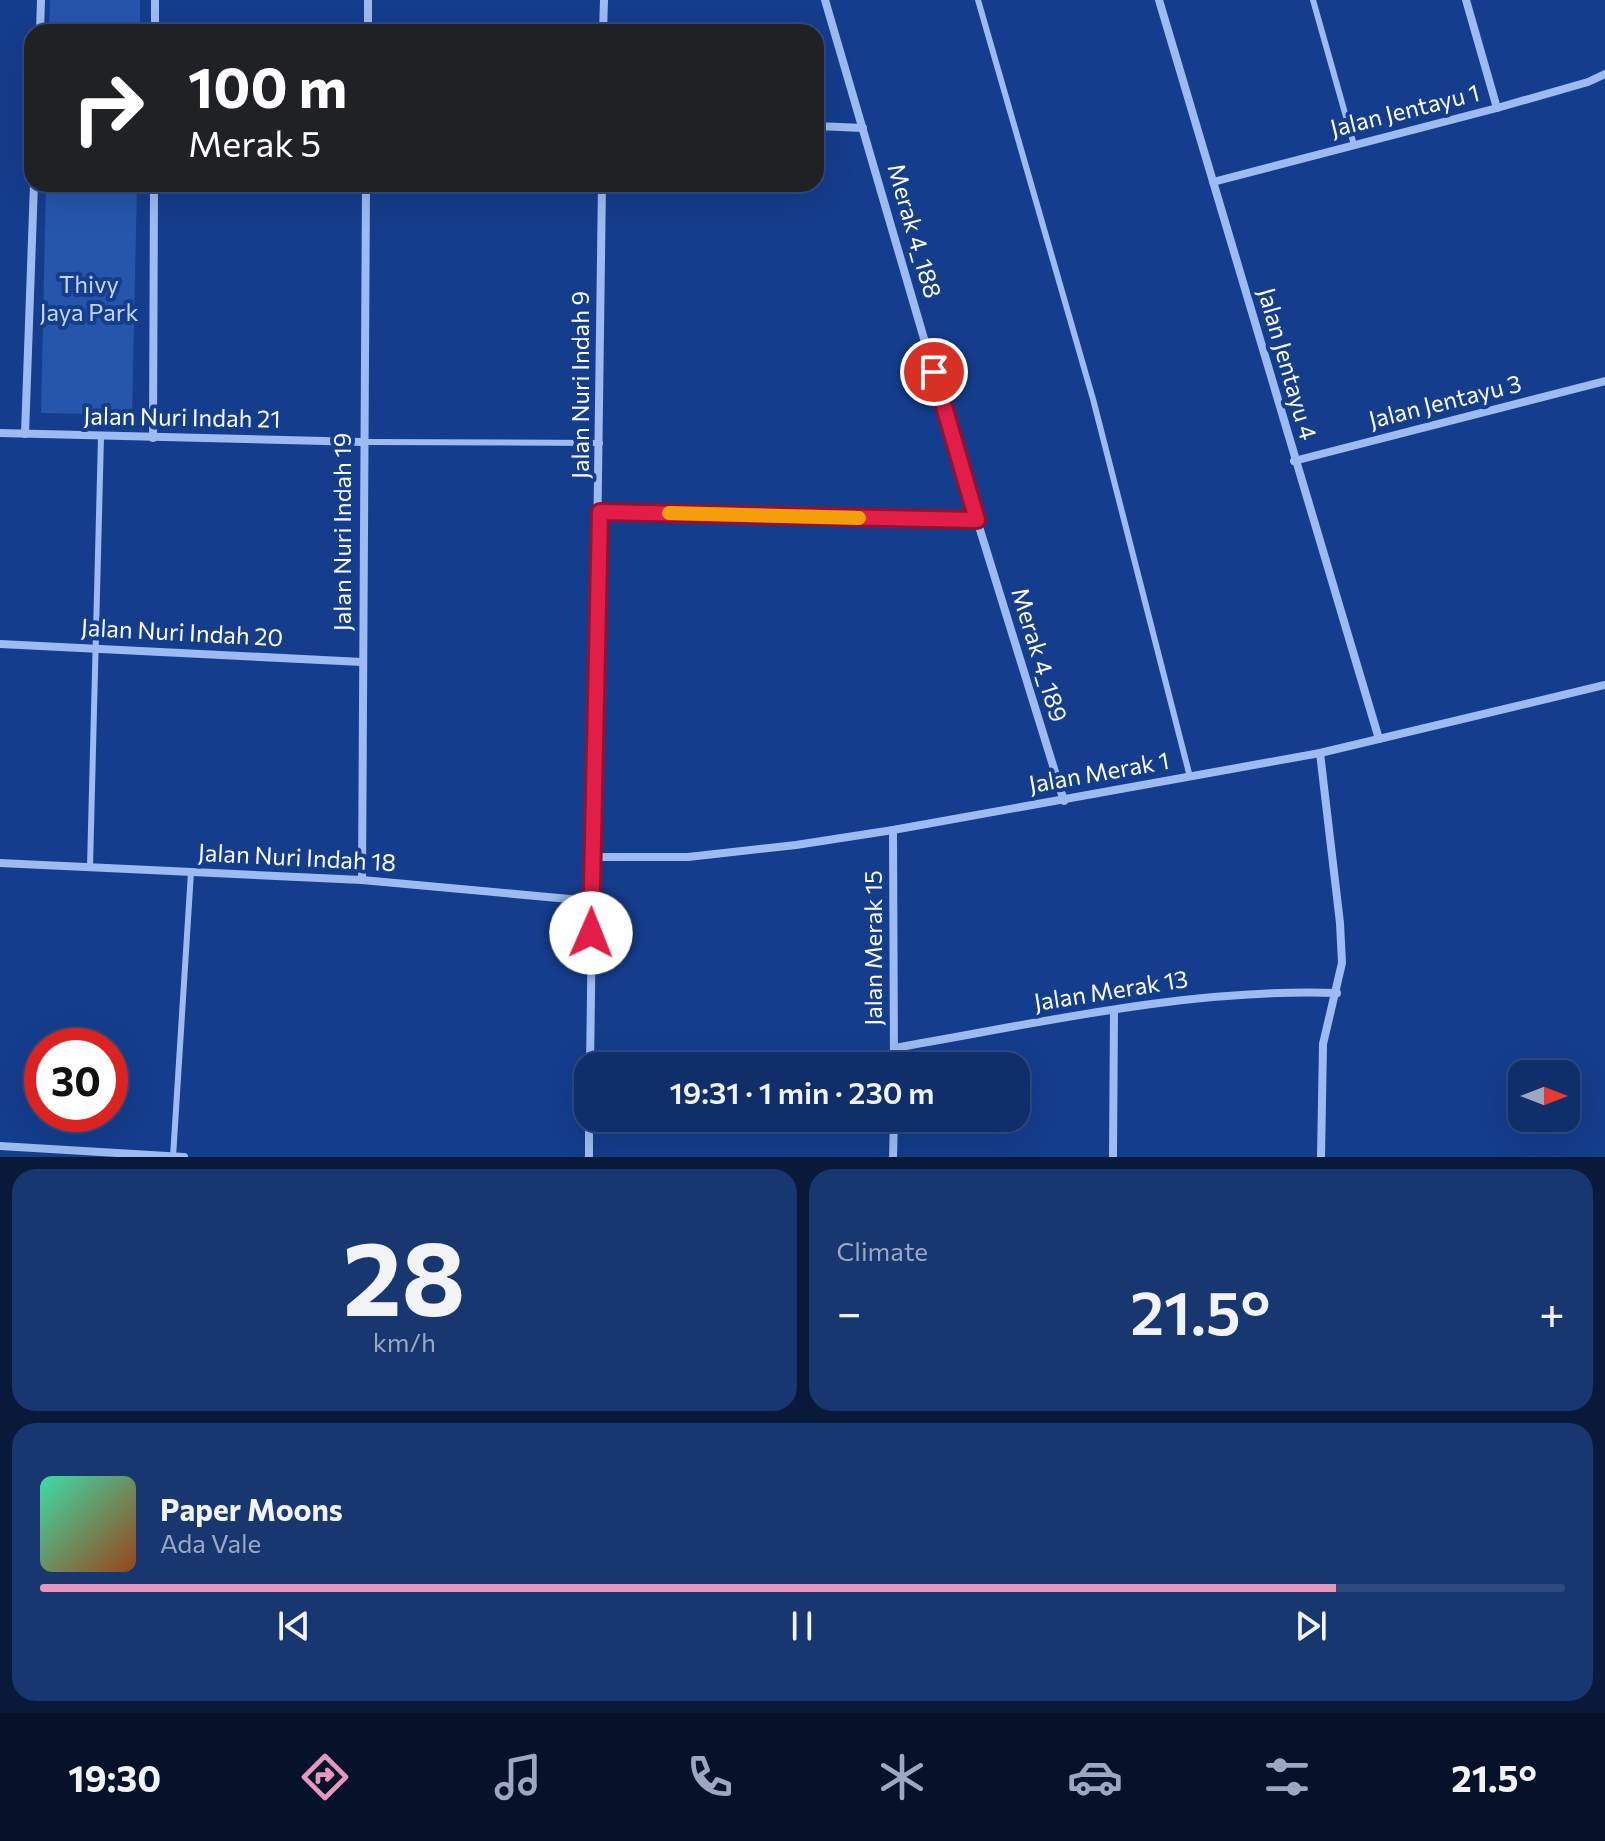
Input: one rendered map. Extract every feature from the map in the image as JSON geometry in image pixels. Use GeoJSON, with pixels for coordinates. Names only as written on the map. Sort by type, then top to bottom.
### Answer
{"type":"FeatureCollection","features":[{"type":"Feature","properties":{"kind":"street"},"geometry":{"type":"LineString","coordinates":[[40,24],[41,0]]}},
{"type":"Feature","properties":{"kind":"street"},"geometry":{"type":"LineString","coordinates":[[155,0],[155,24]]}},
{"type":"Feature","properties":{"kind":"street"},"geometry":{"type":"LineString","coordinates":[[368,0],[368,24]]}},
{"type":"Feature","properties":{"kind":"street"},"geometry":{"type":"LineString","coordinates":[[603,24],[604,0]]}},
{"type":"Feature","properties":{"kind":"street","name":"Merak 4_188"},"geometry":{"type":"LineString","coordinates":[[825,0],[977,520]]}},
{"type":"Feature","properties":{"kind":"street","name":"Jalan Jentayu 4"},"geometry":{"type":"LineString","coordinates":[[1159,0],[1379,739]]}},
{"type":"Feature","properties":{"kind":"street"},"geometry":{"type":"LineString","coordinates":[[1466,0],[1497,108]]}},
{"type":"Feature","properties":{"kind":"street","name":"Jalan Jentayu 1"},"geometry":{"type":"LineString","coordinates":[[1213,182],[1497,108],[1588,82],[1605,74]]}},
{"type":"Feature","properties":{"kind":"street"},"geometry":{"type":"LineString","coordinates":[[824,126],[863,128]]}},
{"type":"Feature","properties":{"kind":"street"},"geometry":{"type":"LineString","coordinates":[[25,434],[34,192]]}},
{"type":"Feature","properties":{"kind":"street"},"geometry":{"type":"LineString","coordinates":[[153,438],[154,192]]}},
{"type":"Feature","properties":{"kind":"street","name":"Jalan Nuri Indah 19"},"geometry":{"type":"LineString","coordinates":[[362,880],[366,192]]}},
{"type":"Feature","properties":{"kind":"street","name":"Jalan Nuri Indah 9"},"geometry":{"type":"LineString","coordinates":[[590,1052],[600,512],[602,192]]}},
{"type":"Feature","properties":{"kind":"street","name":"Jalan Jentayu 3"},"geometry":{"type":"LineString","coordinates":[[1294,461],[1605,381]]}},
{"type":"Feature","properties":{"kind":"street","name":"Jalan Nuri Indah 21"},"geometry":{"type":"LineString","coordinates":[[0,433],[363,442]]}},
{"type":"Feature","properties":{"kind":"street"},"geometry":{"type":"LineString","coordinates":[[600,512],[977,520]]}},
{"type":"Feature","properties":{"kind":"street","name":"Merak 4_189"},"geometry":{"type":"LineString","coordinates":[[977,520],[1064,801]]}},
{"type":"Feature","properties":{"kind":"street","name":"Jalan Nuri Indah 20"},"geometry":{"type":"LineString","coordinates":[[0,644],[362,662]]}},
{"type":"Feature","properties":{"kind":"street","name":"Jalan Merak 1"},"geometry":{"type":"LineString","coordinates":[[593,857],[688,857],[796,845],[1064,801],[1320,753],[1605,685]]}},
{"type":"Feature","properties":{"kind":"street"},"geometry":{"type":"LineString","coordinates":[[1320,753],[1342,963],[1323,1044],[1321,1157]]}},
{"type":"Feature","properties":{"kind":"street","name":"Jalan Merak 15"},"geometry":{"type":"LineString","coordinates":[[893,830],[894,1052]]}},
{"type":"Feature","properties":{"kind":"street","name":"Jalan Nuri Indah 18"},"geometry":{"type":"LineString","coordinates":[[0,863],[362,880],[591,901]]}},
{"type":"Feature","properties":{"kind":"street","name":"Jalan Merak 13"},"geometry":{"type":"LineString","coordinates":[[894,1048],[1199,998],[1277,991],[1337,993]]}},
{"type":"Feature","properties":{"kind":"street"},"geometry":{"type":"LineString","coordinates":[[1113,1157],[1114,1010]]}},
{"type":"Feature","properties":{"kind":"street"},"geometry":{"type":"LineString","coordinates":[[589,1132],[589,1157]]}},
{"type":"Feature","properties":{"kind":"street"},"geometry":{"type":"LineString","coordinates":[[893,1157],[894,1132]]}},
{"type":"Feature","properties":{"kind":"street"},"geometry":{"type":"LineString","coordinates":[[0,1146],[87,1155],[184,1157]]}},
{"type":"Feature","properties":{"kind":"lane"},"geometry":{"type":"LineString","coordinates":[[978,0],[1093,399],[1190,777]]}},
{"type":"Feature","properties":{"kind":"lane"},"geometry":{"type":"LineString","coordinates":[[1313,0],[1354,145]]}},
{"type":"Feature","properties":{"kind":"lane"},"geometry":{"type":"LineString","coordinates":[[90,867],[101,437]]}},
{"type":"Feature","properties":{"kind":"lane"},"geometry":{"type":"LineString","coordinates":[[363,442],[600,443]]}},
{"type":"Feature","properties":{"kind":"lane"},"geometry":{"type":"LineString","coordinates":[[173,1157],[191,872]]}},
{"type":"Feature","properties":{"kind":"green space"},"geometry":{"type":"Polygon","coordinates":[[[50,0],[140,0],[140,24],[49,24],[50,0]]]}},
{"type":"Feature","properties":{"kind":"green space","name":"Thivy Jaya Park"},"geometry":{"type":"Polygon","coordinates":[[[46,192],[137,192],[132,415],[41,413],[46,192]]]}},
{"type":"Feature","properties":{"kind":"slow traffic"},"geometry":{"type":"LineString","coordinates":[[669,513],[859,518]]}},
{"type":"Feature","properties":{"kind":"route"},"geometry":{"type":"LineString","coordinates":[[591,933],[600,512],[977,520],[934,372]]}}]}
